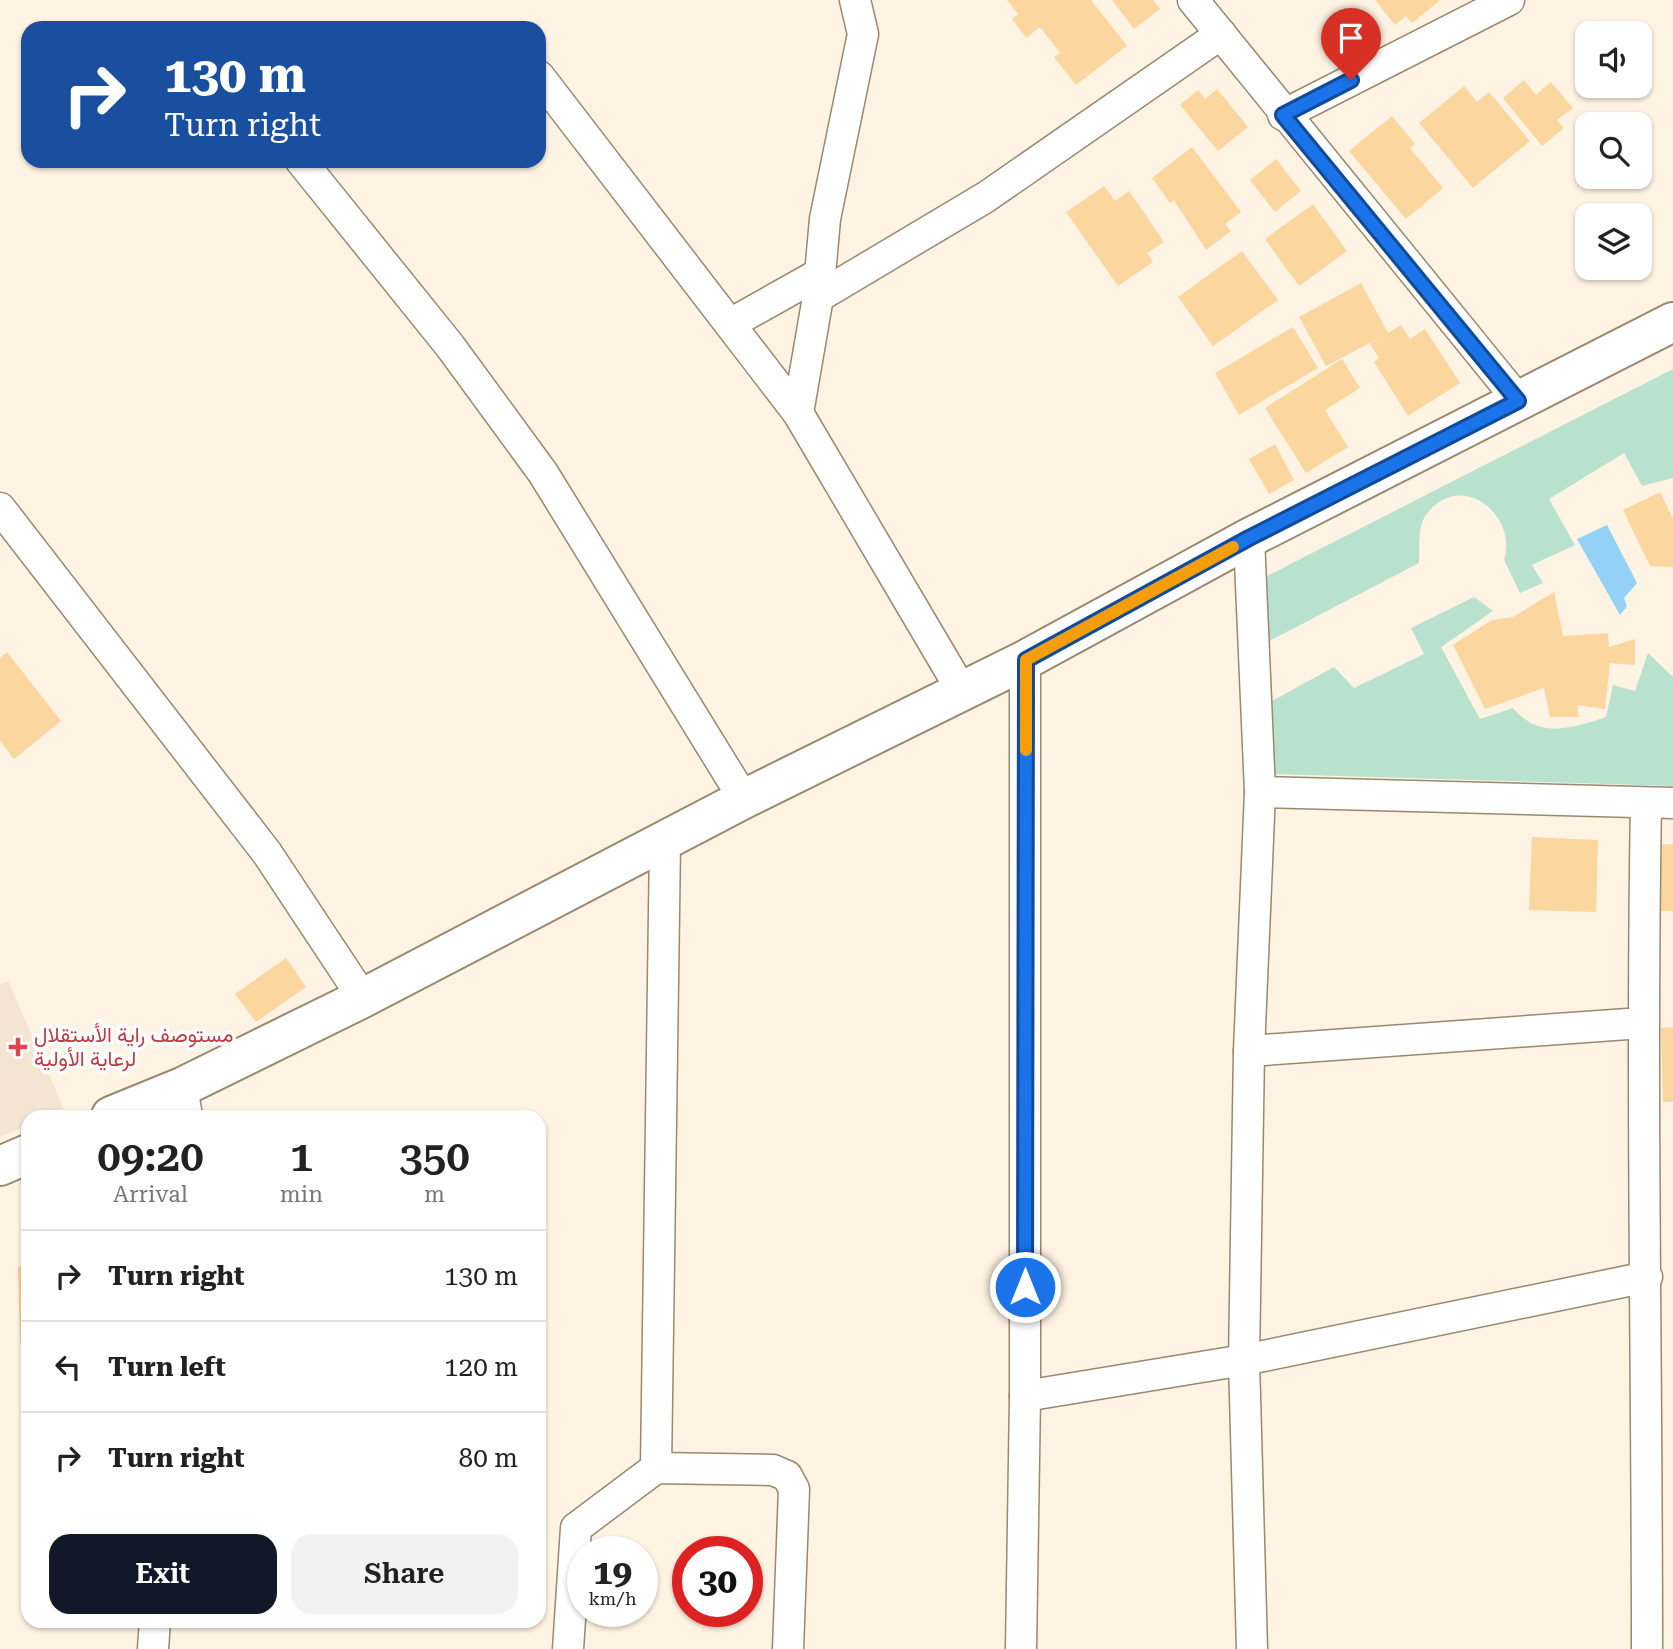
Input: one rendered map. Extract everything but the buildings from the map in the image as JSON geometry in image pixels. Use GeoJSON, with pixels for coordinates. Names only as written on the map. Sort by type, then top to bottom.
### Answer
{"type":"FeatureCollection","features":[{"type":"Feature","properties":{"kind":"main road"},"geometry":{"type":"LineString","coordinates":[[142,1110],[184,1102],[363,998],[665,843],[744,799],[1026,660],[1249,538],[1673,322]]}},
{"type":"Feature","properties":{"kind":"main road"},"geometry":{"type":"LineString","coordinates":[[0,1166],[21,1157]]}},
{"type":"Feature","properties":{"kind":"street"},"geometry":{"type":"LineString","coordinates":[[798,413],[819,285],[825,219],[863,34],[855,0]]}},
{"type":"Feature","properties":{"kind":"street"},"geometry":{"type":"LineString","coordinates":[[1193,0],[1283,115],[1518,401]]}},
{"type":"Feature","properties":{"kind":"street"},"geometry":{"type":"LineString","coordinates":[[1283,115],[1510,0]]}},
{"type":"Feature","properties":{"kind":"street"},"geometry":{"type":"LineString","coordinates":[[730,324],[819,285],[986,197],[1221,34]]}},
{"type":"Feature","properties":{"kind":"street"},"geometry":{"type":"LineString","coordinates":[[546,85],[798,413],[962,691]]}},
{"type":"Feature","properties":{"kind":"street"},"geometry":{"type":"LineString","coordinates":[[307,168],[450,346],[543,473],[744,799]]}},
{"type":"Feature","properties":{"kind":"street"},"geometry":{"type":"LineString","coordinates":[[0,508],[267,853],[363,998]]}},
{"type":"Feature","properties":{"kind":"street"},"geometry":{"type":"LineString","coordinates":[[1249,538],[1260,792],[1249,1051],[1244,1360],[1252,1649]]}},
{"type":"Feature","properties":{"kind":"street"},"geometry":{"type":"LineString","coordinates":[[1021,1649],[1025,1395],[1026,660]]}},
{"type":"Feature","properties":{"kind":"street"},"geometry":{"type":"LineString","coordinates":[[1260,792],[1660,803],[1642,1023],[1647,1277],[1647,1649]]}},
{"type":"Feature","properties":{"kind":"street"},"geometry":{"type":"LineString","coordinates":[[656,1468],[665,843]]}},
{"type":"Feature","properties":{"kind":"street"},"geometry":{"type":"LineString","coordinates":[[1249,1051],[1642,1023]]}},
{"type":"Feature","properties":{"kind":"street"},"geometry":{"type":"LineString","coordinates":[[1025,1395],[1244,1360],[1647,1277]]}},
{"type":"Feature","properties":{"kind":"street"},"geometry":{"type":"LineString","coordinates":[[568,1649],[576,1528],[656,1468],[772,1470],[787,1476],[794,1489],[788,1649]]}},
{"type":"Feature","properties":{"kind":"street"},"geometry":{"type":"LineString","coordinates":[[153,1649],[154,1628]]}},
{"type":"Feature","properties":{"kind":"shaded area","name":"مستوصف راية الأستقلال لرعاية الأولية"},"geometry":{"type":"Polygon","coordinates":[[[8,981],[64,1109],[21,1110],[21,1128],[0,1137],[0,985],[8,981]]]}},
{"type":"Feature","properties":{"kind":"green space"},"geometry":{"type":"Polygon","coordinates":[[[1673,369],[1673,478],[1642,486],[1624,453],[1549,499],[1575,545],[1532,565],[1543,583],[1520,593],[1504,560],[1506,543],[1502,527],[1494,513],[1483,503],[1469,497],[1454,496],[1439,502],[1423,520],[1419,563],[1262,645],[1261,579],[1673,369]]]}},
{"type":"Feature","properties":{"kind":"green space"},"geometry":{"type":"Polygon","coordinates":[[[1474,597],[1493,611],[1441,647],[1480,719],[1513,708],[1534,724],[1556,729],[1606,717],[1613,685],[1635,691],[1648,653],[1673,677],[1673,786],[1270,774],[1272,701],[1334,667],[1354,688],[1424,654],[1411,628],[1474,597]]]}},
{"type":"Feature","properties":{"kind":"water"},"geometry":{"type":"Polygon","coordinates":[[[1607,525],[1637,583],[1624,598],[1627,606],[1620,615],[1577,539],[1607,525]]]}},
{"type":"Feature","properties":{"kind":"slow traffic"},"geometry":{"type":"LineString","coordinates":[[1026,750],[1026,660],[1233,547]]}},
{"type":"Feature","properties":{"kind":"place","name":"مستوصف راية الأستقلال لرعاية الأولية"},"geometry":{"type":"Point","coordinates":[18,1047]}},
{"type":"Feature","properties":{"kind":"route"},"geometry":{"type":"LineString","coordinates":[[1025,1287],[1026,660],[1249,538],[1518,401],[1283,115],[1351,80]]}}]}
